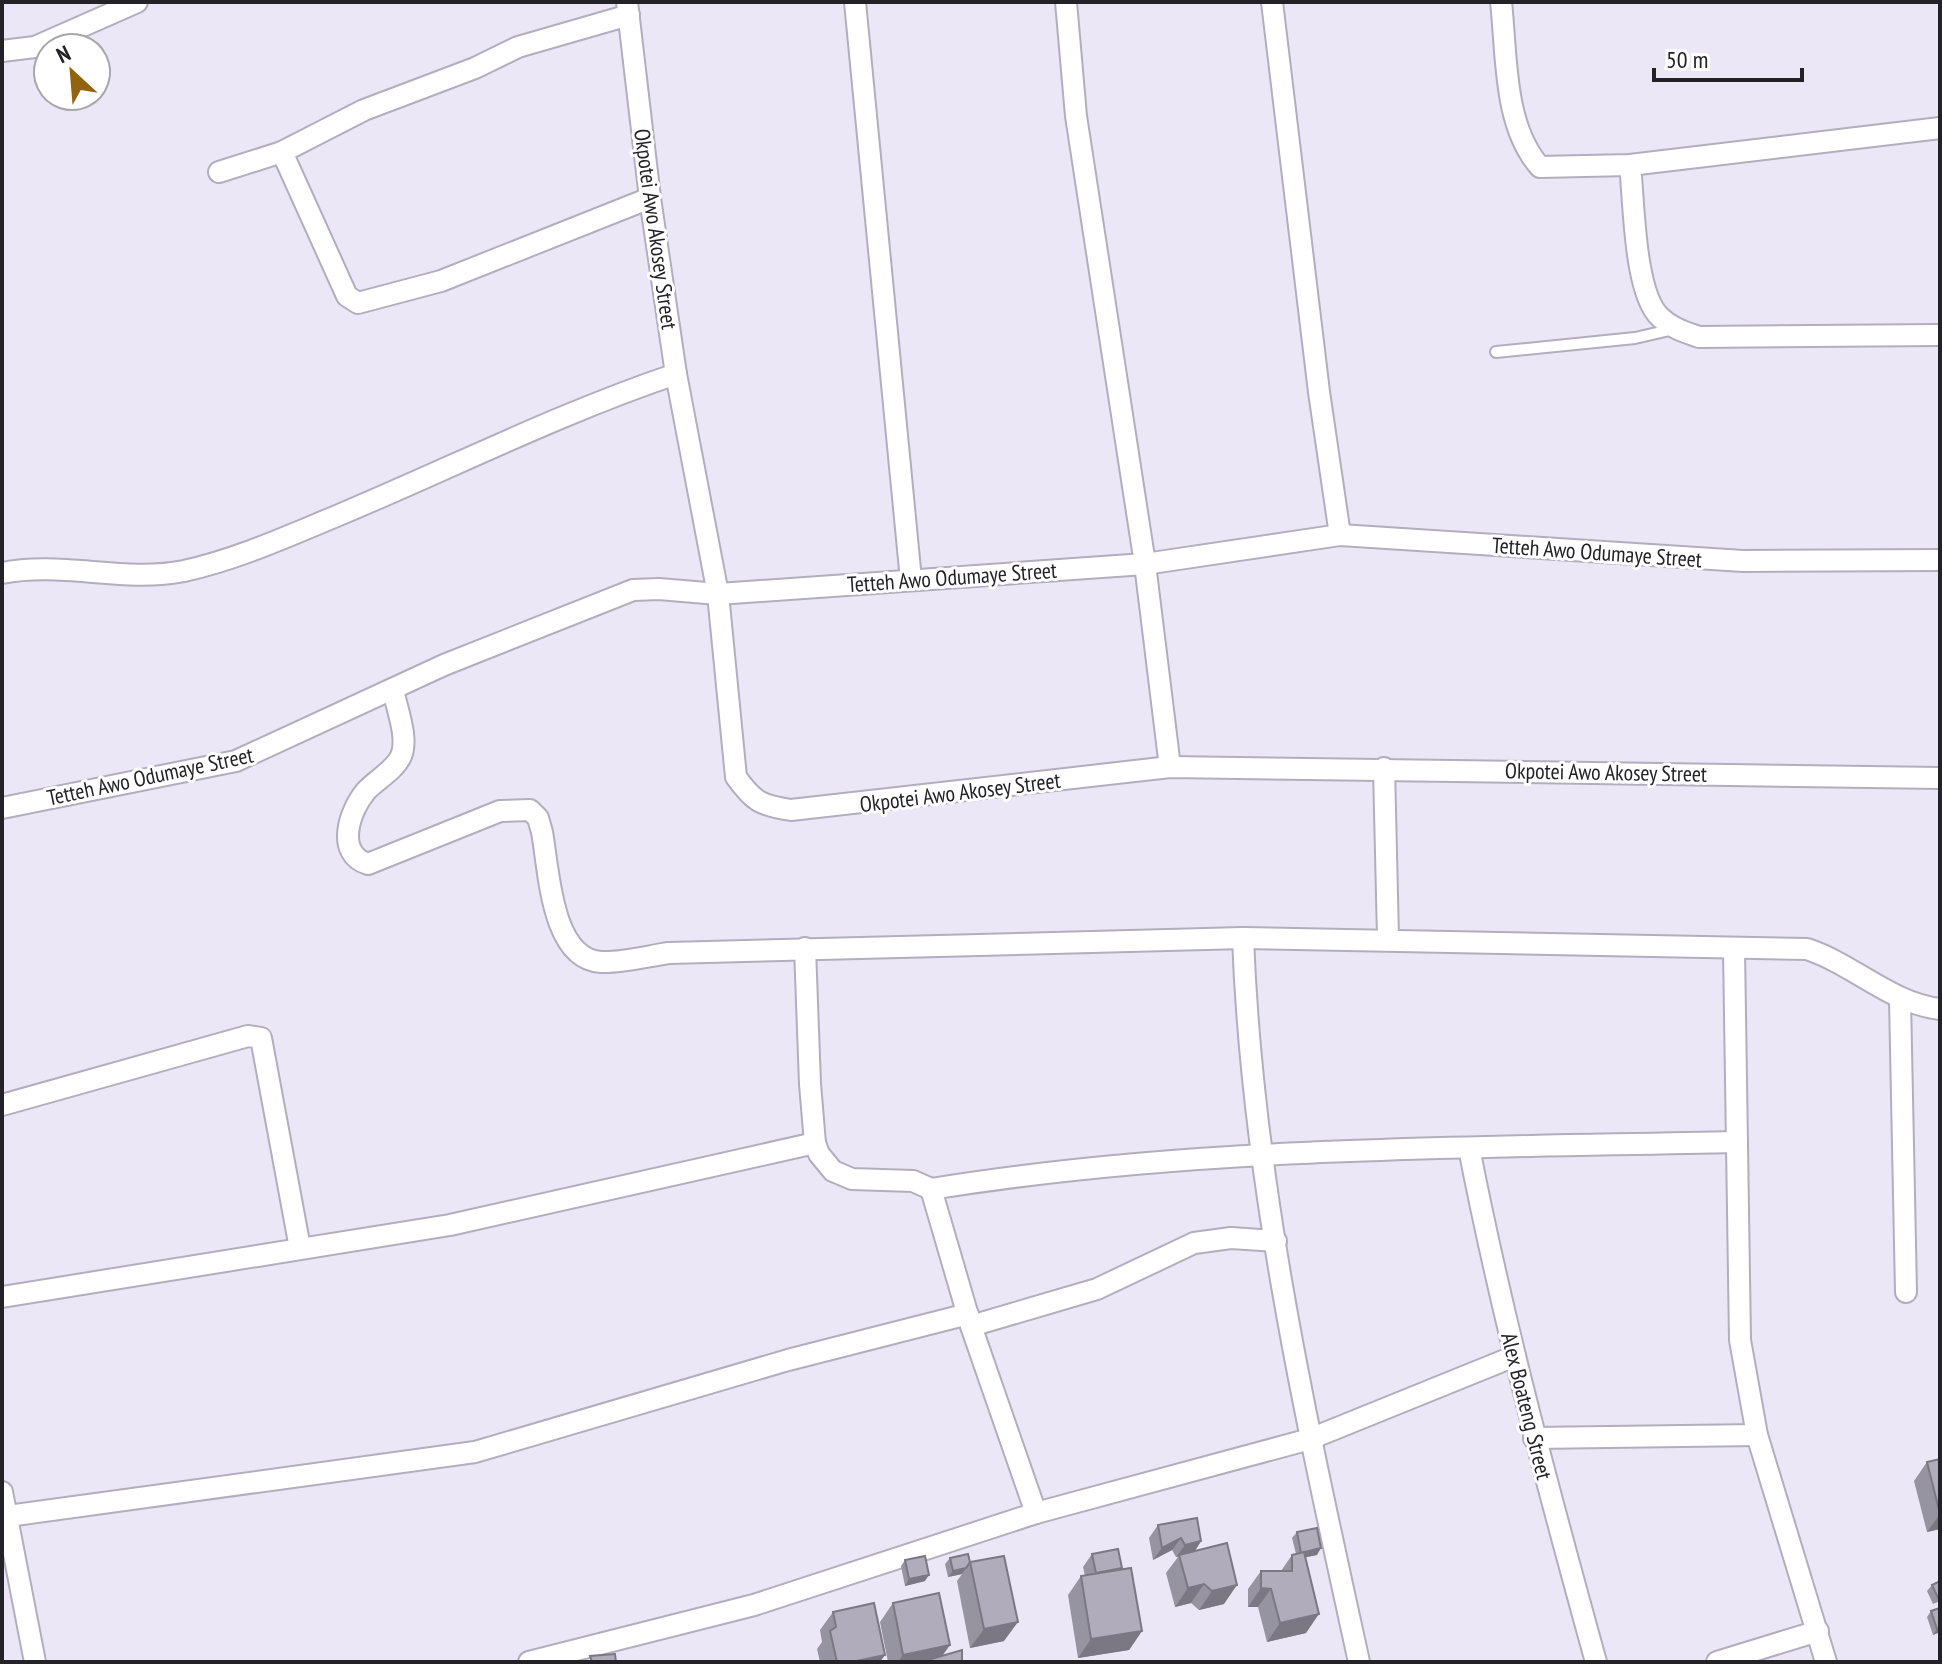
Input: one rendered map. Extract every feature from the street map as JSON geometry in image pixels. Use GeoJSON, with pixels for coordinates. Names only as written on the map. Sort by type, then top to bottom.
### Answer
{"type":"FeatureCollection","features":[{"type":"Feature","properties":{"kind":"street"},"geometry":{"type":"LineString","coordinates":[[2,51],[35,47],[137,2]]}},
{"type":"Feature","properties":{"kind":"street"},"geometry":{"type":"LineString","coordinates":[[855,2],[911,580]]}},
{"type":"Feature","properties":{"kind":"street"},"geometry":{"type":"LineString","coordinates":[[1066,2],[1076,116],[1145,564],[1170,767]]}},
{"type":"Feature","properties":{"kind":"street"},"geometry":{"type":"LineString","coordinates":[[1272,2],[1319,392],[1340,535]]}},
{"type":"Feature","properties":{"kind":"street"},"geometry":{"type":"LineString","coordinates":[[1501,2],[1513,108],[1523,148],[1540,167],[1630,165],[1940,128]]}},
{"type":"Feature","properties":{"kind":"street"},"geometry":{"type":"LineString","coordinates":[[219,172],[282,152],[364,110],[475,68],[518,47],[628,9]]}},
{"type":"Feature","properties":{"kind":"street","name":"Okpotei Awo Akosey Street"},"geometry":{"type":"LineString","coordinates":[[628,9],[650,198],[676,374],[718,594],[736,777],[752,799],[767,806],[791,810],[1170,767],[1940,778]]}},
{"type":"Feature","properties":{"kind":"street"},"geometry":{"type":"LineString","coordinates":[[282,152],[347,296],[358,303],[441,281],[650,198]]}},
{"type":"Feature","properties":{"kind":"street"},"geometry":{"type":"LineString","coordinates":[[1630,165],[1644,283],[1658,316],[1676,328],[1699,337],[1940,335]]}},
{"type":"Feature","properties":{"kind":"street"},"geometry":{"type":"LineString","coordinates":[[2,573],[28,568],[138,576],[182,571],[225,560],[385,498],[583,407],[676,374]]}},
{"type":"Feature","properties":{"kind":"street","name":"Tetteh Awo Odumaye Street"},"geometry":{"type":"LineString","coordinates":[[2,808],[236,761],[393,689],[633,590],[718,594],[1145,564],[1340,535],[1743,561],[1940,560]]}},
{"type":"Feature","properties":{"kind":"street"},"geometry":{"type":"LineString","coordinates":[[393,689],[404,747],[400,759],[364,793],[348,825],[348,842],[358,861],[368,864],[387,858],[500,811],[530,810],[538,818],[542,832],[560,930],[569,947],[585,958],[601,962],[669,953],[1243,938],[1388,938],[1807,949],[1832,957],[1900,999],[1940,1009]]}},
{"type":"Feature","properties":{"kind":"street"},"geometry":{"type":"LineString","coordinates":[[1384,768],[1388,938]]}},
{"type":"Feature","properties":{"kind":"street"},"geometry":{"type":"LineString","coordinates":[[1243,938],[1246,1016],[1276,1241],[1310,1439],[1359,1662]]}},
{"type":"Feature","properties":{"kind":"street"},"geometry":{"type":"LineString","coordinates":[[805,948],[815,1143],[825,1164],[852,1179],[913,1181],[931,1189],[1075,1170],[1263,1154],[1737,1142]]}},
{"type":"Feature","properties":{"kind":"street"},"geometry":{"type":"LineString","coordinates":[[1734,949],[1740,1340],[1757,1435],[1826,1662]]}},
{"type":"Feature","properties":{"kind":"street"},"geometry":{"type":"LineString","coordinates":[[1900,999],[1906,1292]]}},
{"type":"Feature","properties":{"kind":"street"},"geometry":{"type":"LineString","coordinates":[[2,1105],[248,1036],[261,1038],[300,1248]]}},
{"type":"Feature","properties":{"kind":"street"},"geometry":{"type":"LineString","coordinates":[[2,1297],[450,1225],[815,1143]]}},
{"type":"Feature","properties":{"kind":"street","name":"Alex Boateng Street"},"geometry":{"type":"LineString","coordinates":[[1469,1148],[1534,1438],[1596,1662]]}},
{"type":"Feature","properties":{"kind":"street"},"geometry":{"type":"LineString","coordinates":[[931,1189],[969,1320],[1036,1513]]}},
{"type":"Feature","properties":{"kind":"street"},"geometry":{"type":"LineString","coordinates":[[8,1516],[475,1452],[788,1360],[1097,1289],[1194,1243],[1231,1238],[1276,1241]]}},
{"type":"Feature","properties":{"kind":"street"},"geometry":{"type":"LineString","coordinates":[[529,1662],[754,1605],[1036,1513],[1310,1439],[1515,1356]]}},
{"type":"Feature","properties":{"kind":"street"},"geometry":{"type":"LineString","coordinates":[[1534,1438],[1757,1435]]}},
{"type":"Feature","properties":{"kind":"street"},"geometry":{"type":"LineString","coordinates":[[2,1492],[8,1516],[9,1566],[35,1662]]}},
{"type":"Feature","properties":{"kind":"street"},"geometry":{"type":"LineString","coordinates":[[1717,1662],[1818,1631]]}},
{"type":"Feature","properties":{"kind":"lane"},"geometry":{"type":"LineString","coordinates":[[1496,352],[1635,338],[1676,328]]}},
{"type":"Feature","properties":{"kind":"building"},"geometry":{"type":"Polygon","coordinates":[[[1940,1459],[1940,1514],[1927,1462],[1940,1459]]]}},
{"type":"Feature","properties":{"kind":"building"},"geometry":{"type":"Polygon","coordinates":[[[1197,1518],[1201,1541],[1185,1545],[1181,1538],[1162,1548],[1158,1525],[1197,1518]]]}},
{"type":"Feature","properties":{"kind":"building"},"geometry":{"type":"Polygon","coordinates":[[[1317,1528],[1321,1548],[1301,1553],[1297,1532],[1317,1528]]]}},
{"type":"Feature","properties":{"kind":"building"},"geometry":{"type":"Polygon","coordinates":[[[1227,1543],[1237,1585],[1212,1591],[1204,1584],[1188,1588],[1179,1555],[1227,1543]]]}},
{"type":"Feature","properties":{"kind":"building"},"geometry":{"type":"Polygon","coordinates":[[[1118,1549],[1122,1568],[1096,1573],[1092,1554],[1118,1549]]]}},
{"type":"Feature","properties":{"kind":"building"},"geometry":{"type":"Polygon","coordinates":[[[1304,1552],[1319,1614],[1280,1623],[1271,1589],[1261,1588],[1261,1571],[1292,1571],[1292,1555],[1304,1552]]]}},
{"type":"Feature","properties":{"kind":"building"},"geometry":{"type":"Polygon","coordinates":[[[968,1554],[970,1562],[966,1568],[953,1571],[950,1558],[968,1554]]]}},
{"type":"Feature","properties":{"kind":"building"},"geometry":{"type":"Polygon","coordinates":[[[925,1556],[929,1575],[909,1579],[905,1560],[925,1556]]]}},
{"type":"Feature","properties":{"kind":"building"},"geometry":{"type":"Polygon","coordinates":[[[1004,1556],[1018,1622],[984,1629],[970,1562],[1004,1556]]]}},
{"type":"Feature","properties":{"kind":"building"},"geometry":{"type":"Polygon","coordinates":[[[1131,1568],[1142,1631],[1091,1639],[1081,1576],[1131,1568]]]}},
{"type":"Feature","properties":{"kind":"building"},"geometry":{"type":"Polygon","coordinates":[[[1940,1581],[1940,1597],[1938,1598],[1932,1585],[1940,1581]]]}},
{"type":"Feature","properties":{"kind":"building"},"geometry":{"type":"Polygon","coordinates":[[[939,1593],[950,1645],[903,1655],[893,1603],[939,1593]]]}},
{"type":"Feature","properties":{"kind":"building"},"geometry":{"type":"Polygon","coordinates":[[[874,1603],[885,1655],[837,1662],[830,1631],[836,1627],[833,1612],[874,1603]]]}},
{"type":"Feature","properties":{"kind":"building"},"geometry":{"type":"Polygon","coordinates":[[[1940,1608],[1940,1628],[1937,1629],[1931,1611],[1940,1608]]]}},
{"type":"Feature","properties":{"kind":"building"},"geometry":{"type":"Polygon","coordinates":[[[962,1650],[962,1662],[921,1662],[962,1650]]]}},
{"type":"Feature","properties":{"kind":"building"},"geometry":{"type":"Polygon","coordinates":[[[615,1654],[616,1662],[592,1662],[590,1656],[615,1654]]]}}]}
